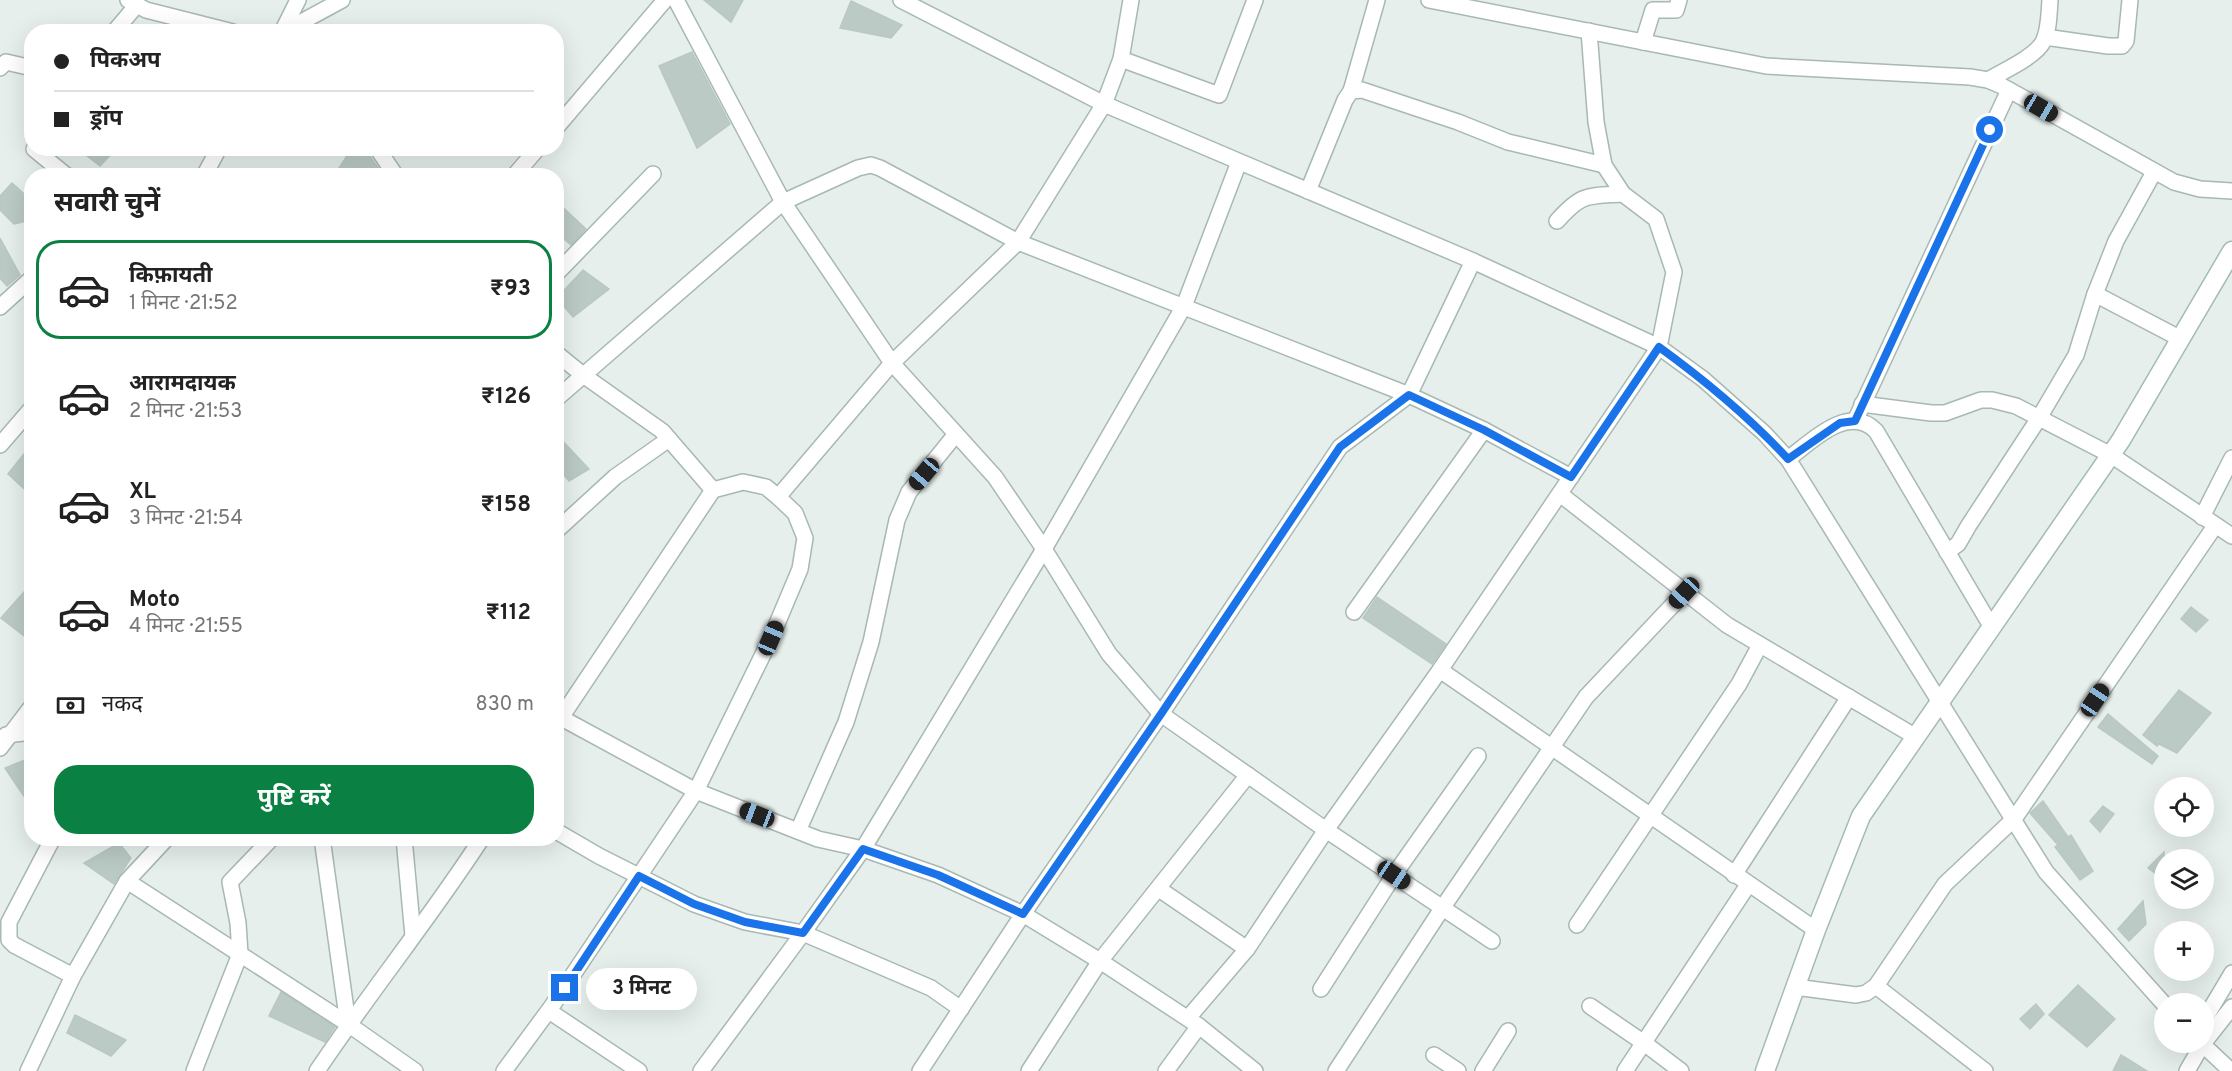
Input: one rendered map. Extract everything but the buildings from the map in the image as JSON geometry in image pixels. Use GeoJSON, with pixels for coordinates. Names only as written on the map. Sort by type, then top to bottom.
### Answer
{"type":"FeatureCollection","features":[{"type":"Feature","properties":{"kind":"street"},"geometry":{"type":"LineString","coordinates":[[286,24],[298,0]]}},
{"type":"Feature","properties":{"kind":"street"},"geometry":{"type":"LineString","coordinates":[[296,24],[342,0]]}},
{"type":"Feature","properties":{"kind":"street"},"geometry":{"type":"LineString","coordinates":[[564,119],[665,0]]}},
{"type":"Feature","properties":{"kind":"street"},"geometry":{"type":"LineString","coordinates":[[676,0],[783,202],[892,363],[995,477],[1044,549],[1109,654],[1161,714],[1326,830],[1492,941]]}},
{"type":"Feature","properties":{"kind":"street"},"geometry":{"type":"LineString","coordinates":[[901,0],[924,6],[1104,104],[1473,261],[1659,347],[1703,379],[1764,433],[1788,459],[2046,872],[2154,993]]}},
{"type":"Feature","properties":{"kind":"street"},"geometry":{"type":"LineString","coordinates":[[778,496],[892,363],[1018,242],[1104,104],[1121,59],[1131,0]]}},
{"type":"Feature","properties":{"kind":"street"},"geometry":{"type":"LineString","coordinates":[[1121,59],[1219,95],[1255,0]]}},
{"type":"Feature","properties":{"kind":"street"},"geometry":{"type":"LineString","coordinates":[[1308,191],[1336,120],[1351,92],[1377,0]]}},
{"type":"Feature","properties":{"kind":"street"},"geometry":{"type":"LineString","coordinates":[[1429,0],[1766,66],[1970,76],[1988,80],[2174,182],[2200,189],[2232,191]]}},
{"type":"Feature","properties":{"kind":"street"},"geometry":{"type":"LineString","coordinates":[[1643,42],[1653,10],[1676,10],[1679,0]]}},
{"type":"Feature","properties":{"kind":"street"},"geometry":{"type":"LineString","coordinates":[[1988,80],[2033,53],[2042,45],[2050,0]]}},
{"type":"Feature","properties":{"kind":"street"},"geometry":{"type":"LineString","coordinates":[[2045,37],[2122,46],[2126,41],[2130,0]]}},
{"type":"Feature","properties":{"kind":"street"},"geometry":{"type":"LineString","coordinates":[[119,24],[132,3],[205,24]]}},
{"type":"Feature","properties":{"kind":"street"},"geometry":{"type":"LineString","coordinates":[[1166,1071],[1194,1022],[1440,670],[1659,347],[1674,272],[1656,219],[1623,194],[1604,165],[1596,122],[1589,31]]}},
{"type":"Feature","properties":{"kind":"street"},"geometry":{"type":"LineString","coordinates":[[0,68],[6,62],[24,66]]}},
{"type":"Feature","properties":{"kind":"street"},"geometry":{"type":"LineString","coordinates":[[1351,92],[1362,90],[1458,122],[1508,142],[1604,165]]}},
{"type":"Feature","properties":{"kind":"street"},"geometry":{"type":"LineString","coordinates":[[1855,421],[2009,90]]}},
{"type":"Feature","properties":{"kind":"street"},"geometry":{"type":"LineString","coordinates":[[43,156],[57,168]]}},
{"type":"Feature","properties":{"kind":"street"},"geometry":{"type":"LineString","coordinates":[[521,168],[531,156]]}},
{"type":"Feature","properties":{"kind":"street"},"geometry":{"type":"LineString","coordinates":[[701,1071],[863,849],[1044,549],[1184,306],[1239,162]]}},
{"type":"Feature","properties":{"kind":"street"},"geometry":{"type":"LineString","coordinates":[[564,392],[783,202],[858,168],[871,165],[1018,242],[1409,395],[1484,430],[1571,477]]}},
{"type":"Feature","properties":{"kind":"street"},"geometry":{"type":"LineString","coordinates":[[1947,552],[1959,544],[2076,355],[2095,294],[2116,242],[2154,172]]}},
{"type":"Feature","properties":{"kind":"street"},"geometry":{"type":"LineString","coordinates":[[564,266],[653,174]]}},
{"type":"Feature","properties":{"kind":"street"},"geometry":{"type":"LineString","coordinates":[[1557,221],[1573,203],[1589,196],[1623,194]]}},
{"type":"Feature","properties":{"kind":"street"},"geometry":{"type":"LineString","coordinates":[[1765,1071],[1816,930],[1861,816],[2111,455],[2232,251]]}},
{"type":"Feature","properties":{"kind":"street"},"geometry":{"type":"LineString","coordinates":[[920,1071],[1023,914],[1161,714],[1340,447],[1409,395],[1473,261]]}},
{"type":"Feature","properties":{"kind":"street"},"geometry":{"type":"LineString","coordinates":[[0,307],[24,285]]}},
{"type":"Feature","properties":{"kind":"street"},"geometry":{"type":"LineString","coordinates":[[2095,294],[2181,339]]}},
{"type":"Feature","properties":{"kind":"street"},"geometry":{"type":"LineString","coordinates":[[564,360],[662,431],[713,490]]}},
{"type":"Feature","properties":{"kind":"street"},"geometry":{"type":"LineString","coordinates":[[1862,404],[1931,413],[1945,413],[1981,400],[1992,400],[2016,406],[2111,455],[2232,536]]}},
{"type":"Feature","properties":{"kind":"street"},"geometry":{"type":"LineString","coordinates":[[0,445],[24,417]]}},
{"type":"Feature","properties":{"kind":"street"},"geometry":{"type":"LineString","coordinates":[[1788,459],[1840,423],[1855,421],[1868,423],[1876,431],[1991,626]]}},
{"type":"Feature","properties":{"kind":"street"},"geometry":{"type":"LineString","coordinates":[[1354,612],[1484,430]]}},
{"type":"Feature","properties":{"kind":"street"},"geometry":{"type":"LineString","coordinates":[[798,831],[846,722],[871,642],[897,520],[909,492],[956,434]]}},
{"type":"Feature","properties":{"kind":"street"},"geometry":{"type":"LineString","coordinates":[[564,524],[620,473],[669,439]]}},
{"type":"Feature","properties":{"kind":"street"},"geometry":{"type":"LineString","coordinates":[[1795,987],[1856,995],[1866,993],[1875,986],[1945,884],[2014,819],[2208,521],[2232,458]]}},
{"type":"Feature","properties":{"kind":"street"},"geometry":{"type":"LineString","coordinates":[[504,1071],[549,1011],[696,791],[771,638],[800,569],[805,538],[795,513],[766,487],[743,482],[713,490],[564,710]]}},
{"type":"Feature","properties":{"kind":"street"},"geometry":{"type":"LineString","coordinates":[[1560,494],[1727,625],[1916,737]]}},
{"type":"Feature","properties":{"kind":"street"},"geometry":{"type":"LineString","coordinates":[[1336,1071],[1443,907],[1586,697],[1684,593]]}},
{"type":"Feature","properties":{"kind":"street"},"geometry":{"type":"LineString","coordinates":[[1577,926],[1739,684],[1760,645]]}},
{"type":"Feature","properties":{"kind":"street"},"geometry":{"type":"LineString","coordinates":[[1440,670],[1816,930]]}},
{"type":"Feature","properties":{"kind":"street"},"geometry":{"type":"LineString","coordinates":[[1734,875],[1849,697]]}},
{"type":"Feature","properties":{"kind":"street"},"geometry":{"type":"LineString","coordinates":[[3,739],[24,715]]}},
{"type":"Feature","properties":{"kind":"street"},"geometry":{"type":"LineString","coordinates":[[564,722],[696,791],[818,839],[863,849],[938,875],[1023,914],[1194,1022],[1256,1071]]}},
{"type":"Feature","properties":{"kind":"street"},"geometry":{"type":"LineString","coordinates":[[3,739],[24,734]]}},
{"type":"Feature","properties":{"kind":"street"},"geometry":{"type":"LineString","coordinates":[[1321,989],[1394,875],[1478,756]]}},
{"type":"Feature","properties":{"kind":"street"},"geometry":{"type":"LineString","coordinates":[[1029,1071],[1100,961],[1248,775]]}},
{"type":"Feature","properties":{"kind":"street"},"geometry":{"type":"LineString","coordinates":[[564,836],[694,904],[745,922],[803,933],[931,988],[961,1009]]}},
{"type":"Feature","properties":{"kind":"street"},"geometry":{"type":"LineString","coordinates":[[49,846],[9,922],[9,940],[14,945],[73,976]]}},
{"type":"Feature","properties":{"kind":"street"},"geometry":{"type":"LineString","coordinates":[[28,1071],[73,976],[127,881],[160,846]]}},
{"type":"Feature","properties":{"kind":"street"},"geometry":{"type":"LineString","coordinates":[[194,1071],[240,954],[238,923],[230,882],[264,846]]}},
{"type":"Feature","properties":{"kind":"street"},"geometry":{"type":"LineString","coordinates":[[323,846],[348,1024]]}},
{"type":"Feature","properties":{"kind":"street"},"geometry":{"type":"LineString","coordinates":[[405,846],[413,936]]}},
{"type":"Feature","properties":{"kind":"street"},"geometry":{"type":"LineString","coordinates":[[317,1071],[348,1024],[454,881],[477,846]]}},
{"type":"Feature","properties":{"kind":"street"},"geometry":{"type":"LineString","coordinates":[[127,881],[348,1024],[415,1071]]}},
{"type":"Feature","properties":{"kind":"street"},"geometry":{"type":"LineString","coordinates":[[1625,1071],[1748,885]]}},
{"type":"Feature","properties":{"kind":"street"},"geometry":{"type":"LineString","coordinates":[[1159,889],[1247,949]]}},
{"type":"Feature","properties":{"kind":"street"},"geometry":{"type":"LineString","coordinates":[[2214,1003],[2232,973]]}},
{"type":"Feature","properties":{"kind":"street"},"geometry":{"type":"LineString","coordinates":[[1875,986],[1985,1071]]}},
{"type":"Feature","properties":{"kind":"street"},"geometry":{"type":"LineString","coordinates":[[1590,1006],[1644,1042],[1681,1071]]}},
{"type":"Feature","properties":{"kind":"street"},"geometry":{"type":"LineString","coordinates":[[2214,1028],[2232,1006]]}},
{"type":"Feature","properties":{"kind":"street"},"geometry":{"type":"LineString","coordinates":[[549,1011],[639,1071]]}},
{"type":"Feature","properties":{"kind":"street"},"geometry":{"type":"LineString","coordinates":[[1483,1071],[1508,1031]]}},
{"type":"Feature","properties":{"kind":"street"},"geometry":{"type":"LineString","coordinates":[[2187,1071],[2196,1053]]}},
{"type":"Feature","properties":{"kind":"street"},"geometry":{"type":"LineString","coordinates":[[2211,1053],[2231,1071]]}},
{"type":"Feature","properties":{"kind":"street"},"geometry":{"type":"LineString","coordinates":[[1434,1055],[1458,1071]]}},
{"type":"Feature","properties":{"kind":"route"},"geometry":{"type":"LineString","coordinates":[[565,988],[639,876],[694,904],[745,922],[803,933],[863,849],[938,875],[1023,914],[1161,714],[1340,447],[1409,395],[1484,430],[1571,477],[1659,347],[1703,379],[1764,433],[1788,459],[1840,423],[1855,421],[1990,130]]}}]}
